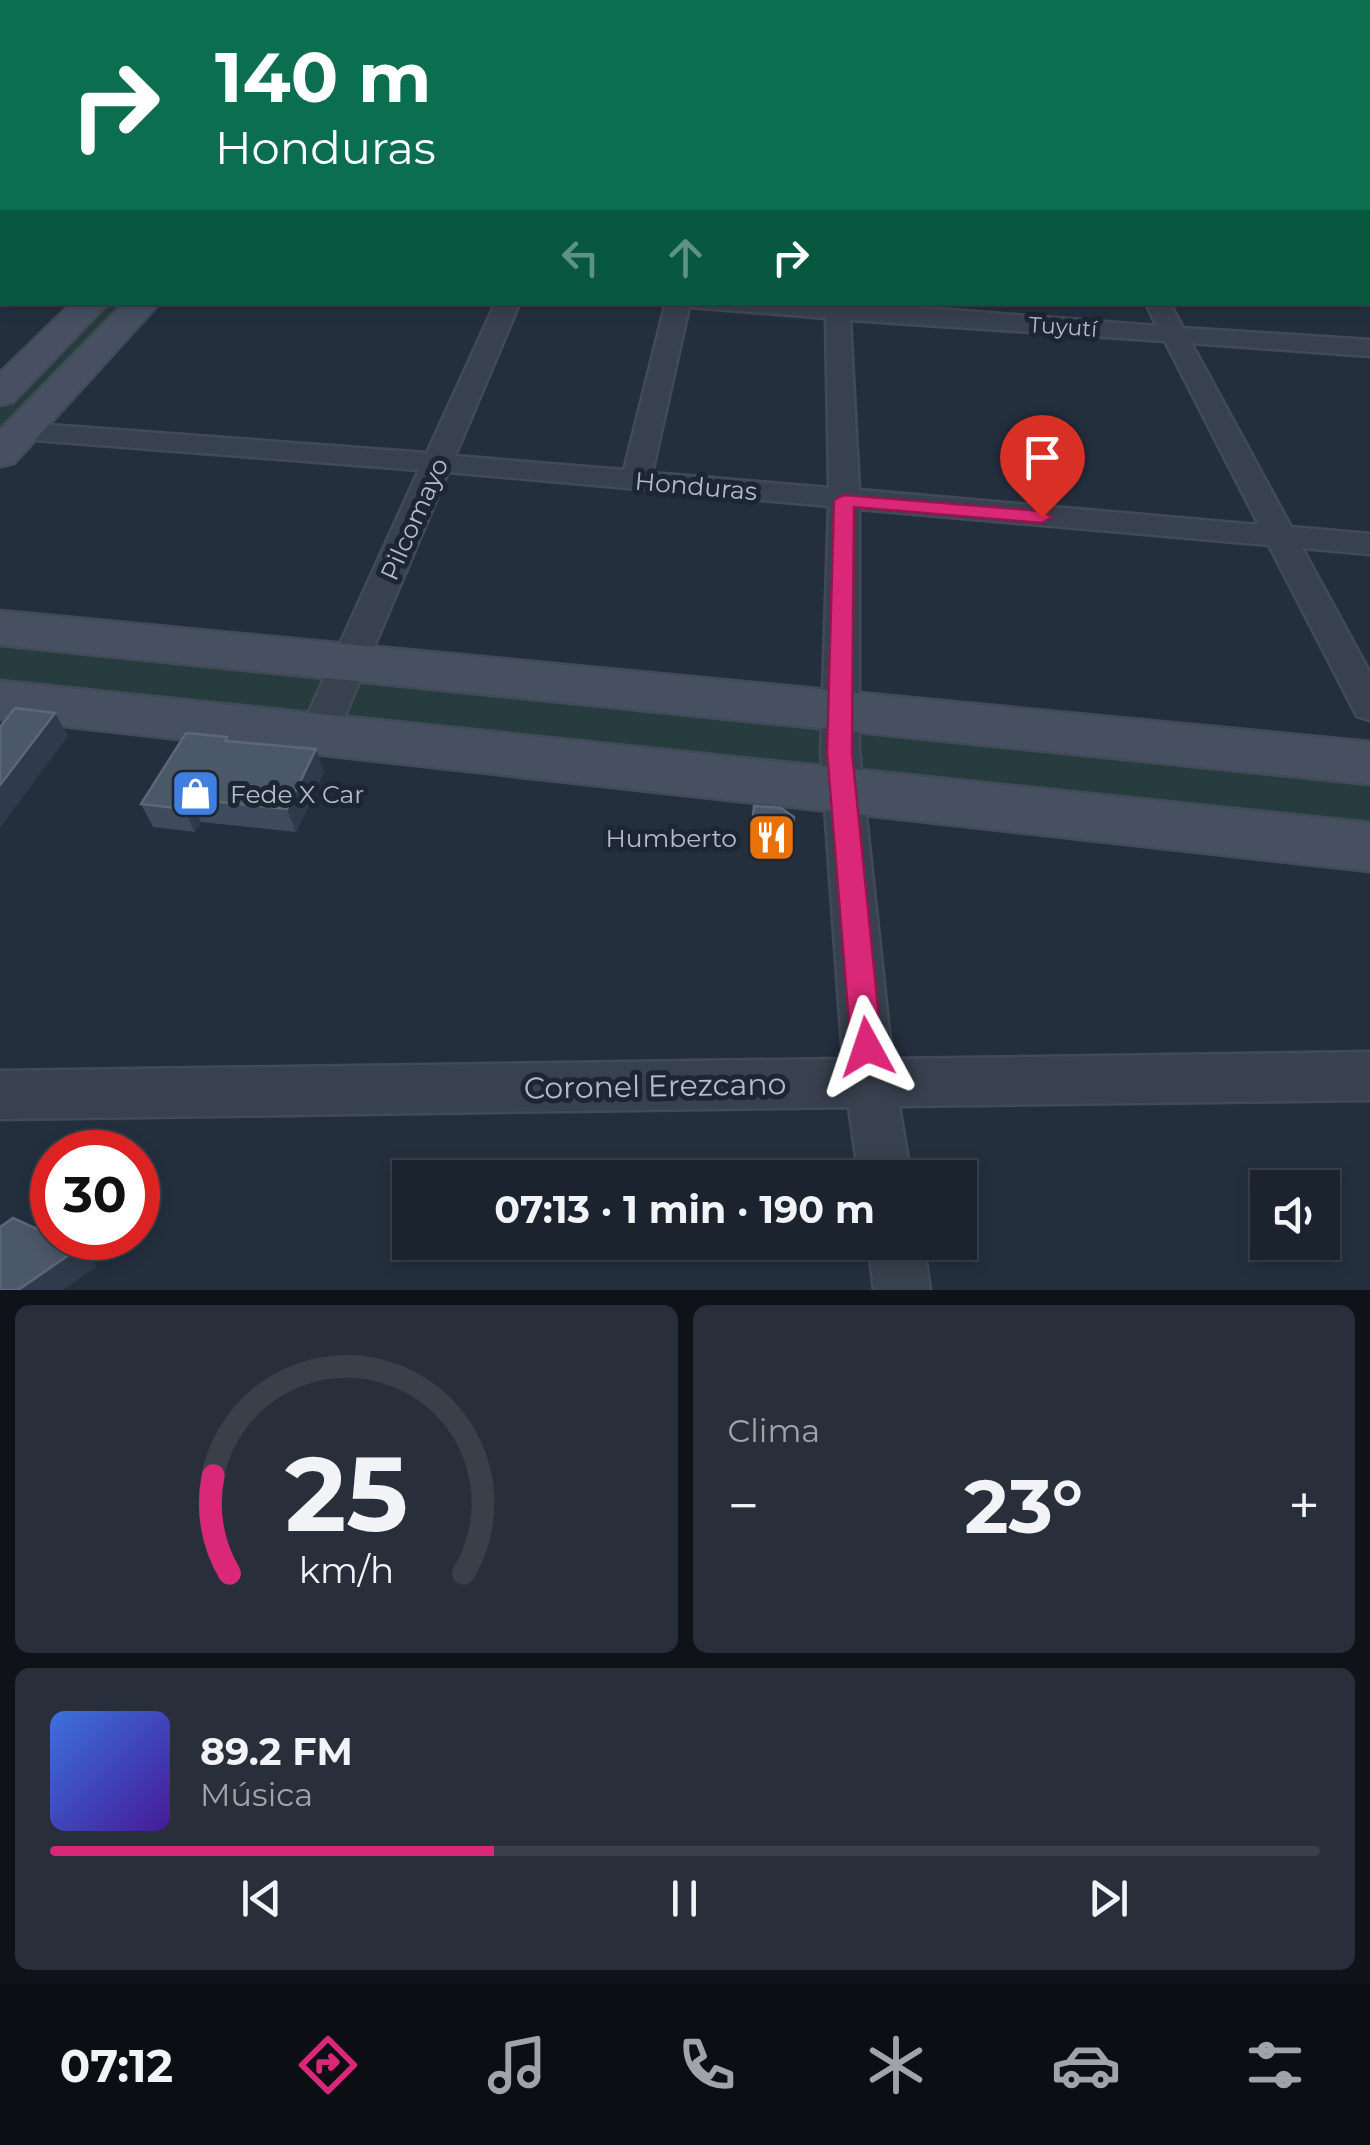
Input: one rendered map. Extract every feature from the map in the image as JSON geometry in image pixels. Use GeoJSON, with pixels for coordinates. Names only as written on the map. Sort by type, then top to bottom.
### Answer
{"type":"FeatureCollection","features":[{"type":"Feature","properties":{"kind":"main road"},"geometry":{"type":"LineString","coordinates":[[0,394],[90,305]]}},
{"type":"Feature","properties":{"kind":"main road"},"geometry":{"type":"LineString","coordinates":[[11,442],[141,305]]}},
{"type":"Feature","properties":{"kind":"main road"},"geometry":{"type":"LineString","coordinates":[[0,628],[1370,763]]}},
{"type":"Feature","properties":{"kind":"main road"},"geometry":{"type":"LineString","coordinates":[[0,700],[1370,847]]}},
{"type":"Feature","properties":{"kind":"street","name":"Pilcomayo"},"geometry":{"type":"LineString","coordinates":[[318,734],[507,305]]}},
{"type":"Feature","properties":{"kind":"street"},"geometry":{"type":"LineString","coordinates":[[636,480],[677,305]]}},
{"type":"Feature","properties":{"kind":"street","name":"Tuyutí"},"geometry":{"type":"LineString","coordinates":[[781,305],[1370,348]]}},
{"type":"Feature","properties":{"kind":"street"},"geometry":{"type":"LineString","coordinates":[[1159,305],[1370,708]]}},
{"type":"Feature","properties":{"kind":"street"},"geometry":{"type":"LineString","coordinates":[[837,307],[844,500],[843,793],[870,1083],[882,1160]]}},
{"type":"Feature","properties":{"kind":"street","name":"Honduras"},"geometry":{"type":"LineString","coordinates":[[11,442],[440,463],[1370,544]]}},
{"type":"Feature","properties":{"kind":"street","name":"Coronel Erezcano"},"geometry":{"type":"LineString","coordinates":[[0,1095],[1370,1076]]}},
{"type":"Feature","properties":{"kind":"street"},"geometry":{"type":"LineString","coordinates":[[897,1260],[902,1290]]}},
{"type":"Feature","properties":{"kind":"green space"},"geometry":{"type":"Polygon","coordinates":[[[103,305],[130,305],[0,440],[0,409],[103,305]]]}},
{"type":"Feature","properties":{"kind":"green space"},"geometry":{"type":"Polygon","coordinates":[[[0,628],[1370,763],[1370,847],[0,700],[0,628]]]}},
{"type":"Feature","properties":{"kind":"building"},"geometry":{"type":"Polygon","coordinates":[[[15,708],[55,713],[0,785],[0,727],[15,708]]]}},
{"type":"Feature","properties":{"kind":"building"},"geometry":{"type":"Polygon","coordinates":[[[186,733],[227,737],[225,741],[316,749],[287,809],[190,799],[184,809],[141,804],[186,733]]]}},
{"type":"Feature","properties":{"kind":"building"},"geometry":{"type":"Polygon","coordinates":[[[754,806],[781,808],[794,817],[792,839],[751,836],[754,806]]]}},
{"type":"Feature","properties":{"kind":"building"},"geometry":{"type":"Polygon","coordinates":[[[13,1218],[30,1226],[30,1260],[62,1260],[18,1290],[0,1290],[0,1227],[13,1218]]]}},
{"type":"Feature","properties":{"kind":"place","name":"Fede X Car"},"geometry":{"type":"Point","coordinates":[195,794]}},
{"type":"Feature","properties":{"kind":"place","name":"Humberto"},"geometry":{"type":"Point","coordinates":[772,838]}},
{"type":"Feature","properties":{"kind":"route"},"geometry":{"type":"LineString","coordinates":[[867,1047],[840,752],[844,500],[1042,517]]}}]}
